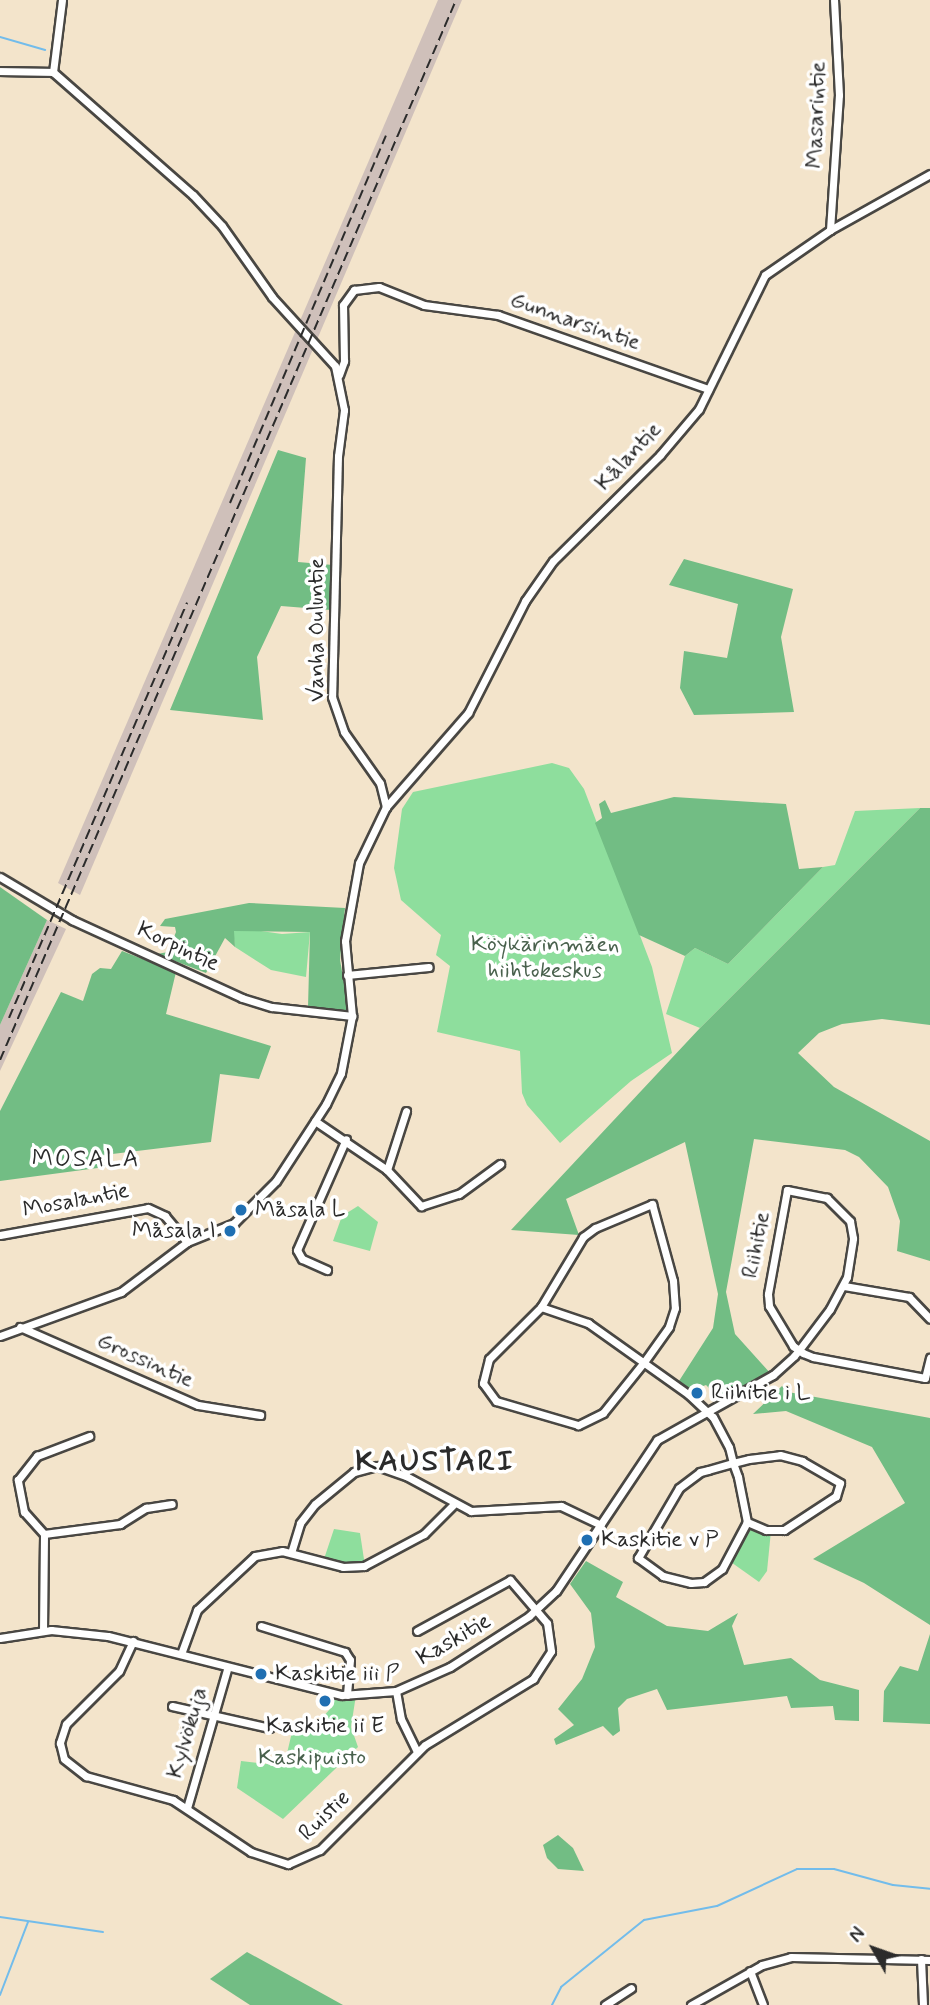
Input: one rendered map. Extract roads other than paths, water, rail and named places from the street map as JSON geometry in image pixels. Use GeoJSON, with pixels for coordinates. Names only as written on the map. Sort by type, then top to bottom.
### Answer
{"type":"FeatureCollection","features":[{"type":"Feature","properties":{"kind":"street"},"geometry":{"type":"LineString","coordinates":[[0,71],[53,72],[62,0]]}},
{"type":"Feature","properties":{"kind":"street","name":"Masarintie"},"geometry":{"type":"LineString","coordinates":[[830,230],[839,95],[834,0]]}},
{"type":"Feature","properties":{"kind":"street","name":"Vanha Ouluntie"},"geometry":{"type":"LineString","coordinates":[[53,72],[193,195],[222,226],[272,297],[324,350],[339,377],[344,410],[338,456],[332,696],[344,732],[380,783],[386,807]]}},
{"type":"Feature","properties":{"kind":"street","name":"Kålantie"},"geometry":{"type":"LineString","coordinates":[[386,807],[468,713],[525,601],[553,561],[660,455],[699,409],[765,275],[830,230],[930,174]]}},
{"type":"Feature","properties":{"kind":"street","name":"Gunnarsintie"},"geometry":{"type":"LineString","coordinates":[[339,377],[344,361],[343,305],[355,290],[379,287],[424,305],[498,315],[708,389]]}},
{"type":"Feature","properties":{"kind":"street"},"geometry":{"type":"LineString","coordinates":[[0,1336],[19,1326],[121,1293],[187,1242],[245,1215],[276,1181],[315,1121],[341,1073],[352,1016],[345,941],[359,863],[386,807]]}},
{"type":"Feature","properties":{"kind":"street","name":"Korpintie"},"geometry":{"type":"LineString","coordinates":[[0,877],[72,920],[242,998],[272,1007],[352,1016]]}},
{"type":"Feature","properties":{"kind":"street"},"geometry":{"type":"LineString","coordinates":[[347,975],[429,967]]}},
{"type":"Feature","properties":{"kind":"street"},"geometry":{"type":"LineString","coordinates":[[387,1170],[406,1111]]}},
{"type":"Feature","properties":{"kind":"street"},"geometry":{"type":"LineString","coordinates":[[315,1121],[346,1139],[387,1170],[421,1206],[459,1194],[500,1164]]}},
{"type":"Feature","properties":{"kind":"street"},"geometry":{"type":"LineString","coordinates":[[327,1270],[302,1259],[297,1250],[346,1139]]}},
{"type":"Feature","properties":{"kind":"street","name":"Riihitie"},"geometry":{"type":"LineString","coordinates":[[707,1410],[761,1384],[799,1350],[844,1286],[853,1238],[847,1214],[827,1198],[787,1189],[768,1294],[769,1306],[799,1350]]}},
{"type":"Feature","properties":{"kind":"street"},"geometry":{"type":"LineString","coordinates":[[652,1204],[673,1281],[675,1308],[669,1327],[644,1362],[603,1413],[587,1422],[558,1421],[505,1407],[486,1391],[485,1366],[541,1307],[589,1232],[652,1204]]}},
{"type":"Feature","properties":{"kind":"street","name":"Mosalantie"},"geometry":{"type":"LineString","coordinates":[[0,1235],[148,1208],[165,1216],[187,1242]]}},
{"type":"Feature","properties":{"kind":"street"},"geometry":{"type":"LineString","coordinates":[[844,1286],[909,1297],[930,1319]]}},
{"type":"Feature","properties":{"kind":"street"},"geometry":{"type":"LineString","coordinates":[[541,1307],[588,1323],[644,1362],[707,1410],[723,1435],[733,1463],[747,1522],[722,1569],[704,1582],[679,1581],[638,1558],[688,1479],[733,1463],[787,1456],[829,1474],[841,1487],[836,1496],[784,1530],[766,1530],[747,1522]]}},
{"type":"Feature","properties":{"kind":"street","name":"Grossintie"},"geometry":{"type":"LineString","coordinates":[[19,1326],[198,1405],[260,1415]]}},
{"type":"Feature","properties":{"kind":"street"},"geometry":{"type":"LineString","coordinates":[[799,1350],[832,1362],[925,1378],[930,1358]]}},
{"type":"Feature","properties":{"kind":"street","name":"Kaskitie"},"geometry":{"type":"LineString","coordinates":[[0,1638],[43,1631],[132,1641],[227,1669],[347,1695],[396,1691],[450,1667],[535,1608],[569,1576],[649,1448],[707,1410]]}},
{"type":"Feature","properties":{"kind":"street"},"geometry":{"type":"LineString","coordinates":[[43,1631],[44,1534],[19,1502],[22,1471],[37,1456],[89,1436]]}},
{"type":"Feature","properties":{"kind":"street"},"geometry":{"type":"LineString","coordinates":[[291,1553],[307,1512],[363,1468],[392,1469],[453,1505],[487,1513],[561,1506],[601,1525]]}},
{"type":"Feature","properties":{"kind":"street"},"geometry":{"type":"LineString","coordinates":[[44,1534],[120,1524],[146,1508],[172,1504]]}},
{"type":"Feature","properties":{"kind":"street"},"geometry":{"type":"LineString","coordinates":[[181,1654],[193,1615],[214,1591],[255,1556],[273,1550],[343,1567],[364,1566],[424,1534],[453,1505]]}},
{"type":"Feature","properties":{"kind":"street"},"geometry":{"type":"LineString","coordinates":[[417,1631],[506,1579],[535,1608]]}},
{"type":"Feature","properties":{"kind":"street","name":"Ruistie"},"geometry":{"type":"LineString","coordinates":[[132,1641],[118,1671],[66,1724],[61,1751],[70,1766],[86,1776],[187,1808],[265,1860],[300,1863],[320,1850],[416,1752],[539,1674],[549,1660],[552,1636],[535,1608]]}},
{"type":"Feature","properties":{"kind":"street"},"geometry":{"type":"LineString","coordinates":[[261,1626],[345,1652],[350,1660],[347,1695]]}},
{"type":"Feature","properties":{"kind":"street","name":"Kylvökuja"},"geometry":{"type":"LineString","coordinates":[[187,1808],[227,1669]]}},
{"type":"Feature","properties":{"kind":"street"},"geometry":{"type":"LineString","coordinates":[[396,1691],[401,1719],[416,1752]]}},
{"type":"Feature","properties":{"kind":"street"},"geometry":{"type":"LineString","coordinates":[[172,1706],[213,1718],[270,1728]]}},
{"type":"Feature","properties":{"kind":"street"},"geometry":{"type":"LineString","coordinates":[[691,2005],[750,1971],[790,1957],[926,1960],[923,2005]]}},
{"type":"Feature","properties":{"kind":"street"},"geometry":{"type":"LineString","coordinates":[[750,1971],[763,2005]]}},
{"type":"Feature","properties":{"kind":"street"},"geometry":{"type":"LineString","coordinates":[[605,2005],[631,1988]]}},
{"type":"Feature","properties":{"kind":"waterway"},"geometry":{"type":"LineString","coordinates":[[0,37],[45,50]]}},
{"type":"Feature","properties":{"kind":"waterway"},"geometry":{"type":"LineString","coordinates":[[552,2005],[561,1987],[644,1920],[717,1906],[797,1869],[834,1869],[893,1885],[930,1889]]}},
{"type":"Feature","properties":{"kind":"waterway"},"geometry":{"type":"LineString","coordinates":[[0,1917],[103,1932]]}},
{"type":"Feature","properties":{"kind":"waterway"},"geometry":{"type":"LineString","coordinates":[[0,1995],[28,1922]]}},
{"type":"Feature","properties":{"kind":"railway"},"geometry":{"type":"LineString","coordinates":[[0,1060],[456,0]]}},
{"type":"Feature","properties":{"kind":"railway"},"geometry":{"type":"LineString","coordinates":[[230,503],[386,136]]}},
{"type":"Feature","properties":{"kind":"railway"},"geometry":{"type":"LineString","coordinates":[[9,1018],[187,603]]}},
{"type":"Feature","properties":{"kind":"place","name":"Måsala L"},"geometry":{"type":"Point","coordinates":[241,1210]}},
{"type":"Feature","properties":{"kind":"place","name":"Måsala I"},"geometry":{"type":"Point","coordinates":[230,1231]}},
{"type":"Feature","properties":{"kind":"place","name":"Riihitie i L"},"geometry":{"type":"Point","coordinates":[697,1393]}},
{"type":"Feature","properties":{"kind":"place","name":"Kaskitie v P"},"geometry":{"type":"Point","coordinates":[587,1540]}},
{"type":"Feature","properties":{"kind":"place","name":"Kaskitie iii P"},"geometry":{"type":"Point","coordinates":[261,1674]}},
{"type":"Feature","properties":{"kind":"place","name":"Kaskitie ii E"},"geometry":{"type":"Point","coordinates":[325,1701]}},
{"type":"Feature","properties":{"kind":"district","name":"MOSALA"},"geometry":{"type":"Point","coordinates":[86,1160]}},
{"type":"Feature","properties":{"kind":"district","name":"KAUSTARI"},"geometry":{"type":"Point","coordinates":[435,1462]}},
{"type":"Feature","properties":{"kind":"park label","name":"Köykärinmäen hiihtokeskus"},"geometry":{"type":"Point","coordinates":[545,958]}},
{"type":"Feature","properties":{"kind":"park label","name":"Kaskipuisto"},"geometry":{"type":"Point","coordinates":[312,1758]}}]}
